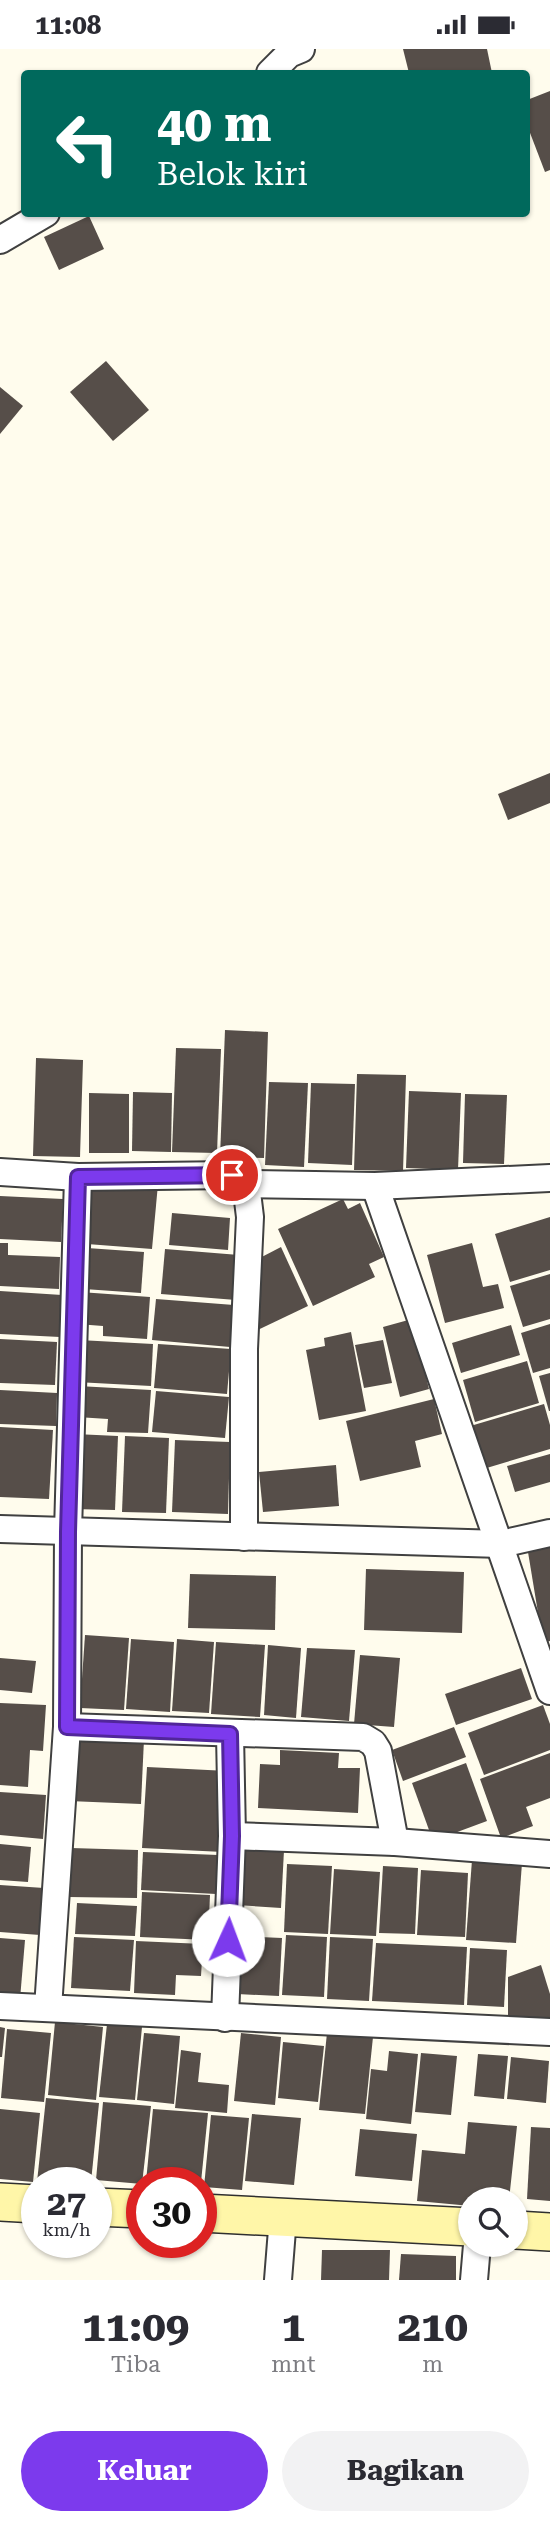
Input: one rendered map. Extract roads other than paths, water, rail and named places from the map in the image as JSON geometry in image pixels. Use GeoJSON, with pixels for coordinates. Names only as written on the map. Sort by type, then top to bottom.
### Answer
{"type":"FeatureCollection","features":[{"type":"Feature","properties":{"kind":"street"},"geometry":{"type":"LineString","coordinates":[[273,70],[294,51]]}},
{"type":"Feature","properties":{"kind":"street"},"geometry":{"type":"LineString","coordinates":[[0,240],[39,217]]}},
{"type":"Feature","properties":{"kind":"street"},"geometry":{"type":"LineString","coordinates":[[0,1172],[78,1177],[232,1175],[246,1184],[375,1185],[550,1178]]}},
{"type":"Feature","properties":{"kind":"street"},"geometry":{"type":"LineString","coordinates":[[48,2008],[67,1727],[68,1532],[78,1177]]}},
{"type":"Feature","properties":{"kind":"street"},"geometry":{"type":"LineString","coordinates":[[244,1538],[244,1349],[250,1217],[246,1184]]}},
{"type":"Feature","properties":{"kind":"street"},"geometry":{"type":"LineString","coordinates":[[375,1185],[550,1691]]}},
{"type":"Feature","properties":{"kind":"street"},"geometry":{"type":"LineString","coordinates":[[0,1529],[501,1544],[550,1533]]}},
{"type":"Feature","properties":{"kind":"street"},"geometry":{"type":"LineString","coordinates":[[67,1727],[363,1737],[373,1742],[378,1751],[395,1842]]}},
{"type":"Feature","properties":{"kind":"street"},"geometry":{"type":"LineString","coordinates":[[225,2018],[232,1836],[230,1734]]}},
{"type":"Feature","properties":{"kind":"street"},"geometry":{"type":"LineString","coordinates":[[232,1836],[395,1842],[550,1854]]}},
{"type":"Feature","properties":{"kind":"street"},"geometry":{"type":"LineString","coordinates":[[0,2006],[550,2032]]}},
{"type":"Feature","properties":{"kind":"street"},"geometry":{"type":"LineString","coordinates":[[0,2202],[21,2203]]}},
{"type":"Feature","properties":{"kind":"street"},"geometry":{"type":"LineString","coordinates":[[217,2214],[458,2226]]}},
{"type":"Feature","properties":{"kind":"street"},"geometry":{"type":"LineString","coordinates":[[278,2280],[283,2217]]}},
{"type":"Feature","properties":{"kind":"street"},"geometry":{"type":"LineString","coordinates":[[528,2231],[550,2232]]}},
{"type":"Feature","properties":{"kind":"street"},"geometry":{"type":"LineString","coordinates":[[474,2280],[476,2257]]}}]}
